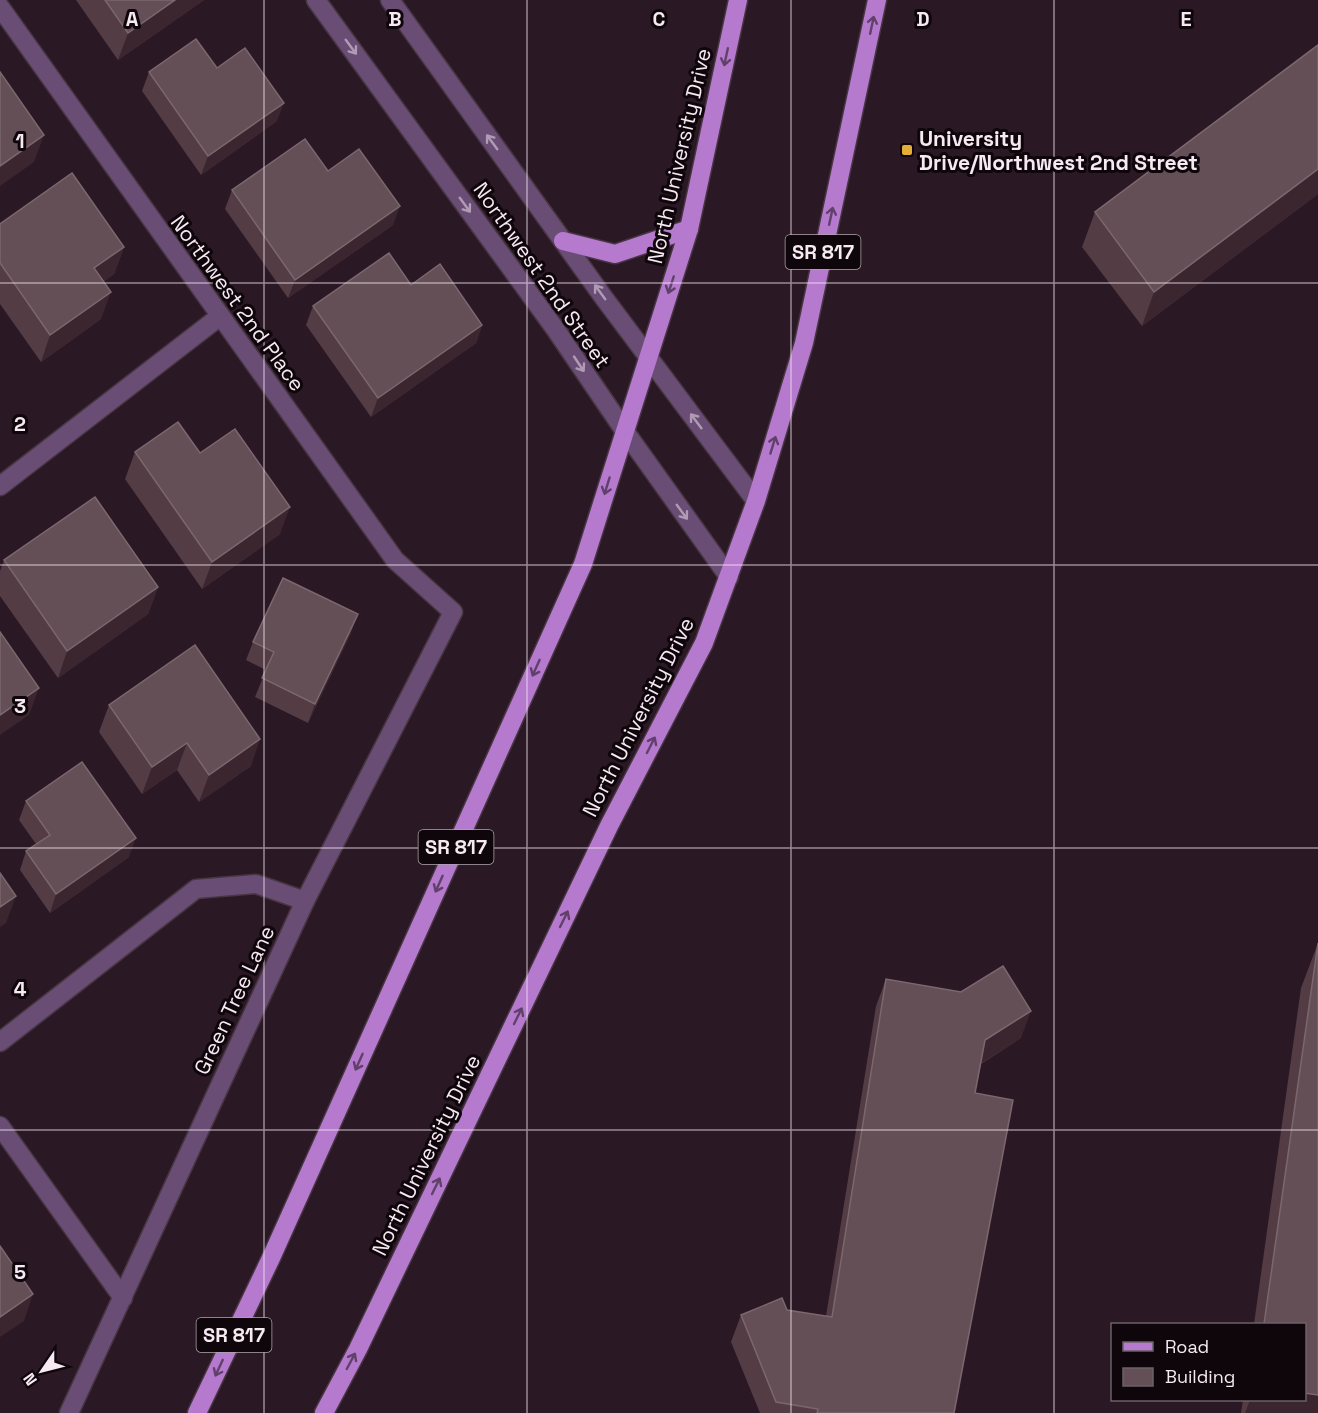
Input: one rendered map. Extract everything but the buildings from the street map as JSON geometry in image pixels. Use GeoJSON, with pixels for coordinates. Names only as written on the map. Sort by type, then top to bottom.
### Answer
{"type":"FeatureCollection","features":[{"type":"Feature","properties":{"kind":"main road","name":"North University Drive"},"geometry":{"type":"LineString","coordinates":[[197,1413],[276,1247],[583,564],[689,229],[738,0]]}},
{"type":"Feature","properties":{"kind":"main road","name":"North University Drive"},"geometry":{"type":"LineString","coordinates":[[324,1413],[358,1349],[609,826],[704,643],[756,501],[804,343],[877,0]]}},
{"type":"Feature","properties":{"kind":"main road"},"geometry":{"type":"LineString","coordinates":[[563,241],[615,254],[689,229]]}},
{"type":"Feature","properties":{"kind":"street","name":"Northwest 2nd Street"},"geometry":{"type":"LineString","coordinates":[[316,0],[556,330],[729,577]]}},
{"type":"Feature","properties":{"kind":"street","name":"Northwest 2nd Street"},"geometry":{"type":"LineString","coordinates":[[390,0],[647,357],[756,501]]}},
{"type":"Feature","properties":{"kind":"street","name":"Northwest 2nd Place"},"geometry":{"type":"LineString","coordinates":[[0,7],[219,317],[395,560],[453,612]]}},
{"type":"Feature","properties":{"kind":"street"},"geometry":{"type":"LineString","coordinates":[[0,486],[219,317]]}},
{"type":"Feature","properties":{"kind":"street","name":"Green Tree Lane"},"geometry":{"type":"LineString","coordinates":[[69,1413],[305,901],[453,612]]}},
{"type":"Feature","properties":{"kind":"street"},"geometry":{"type":"LineString","coordinates":[[0,1042],[196,889],[256,884],[305,901]]}},
{"type":"Feature","properties":{"kind":"street"},"geometry":{"type":"LineString","coordinates":[[0,1126],[123,1298]]}},
{"type":"Feature","properties":{"kind":"place","name":"University Drive/Northwest 2nd Street"},"geometry":{"type":"Point","coordinates":[907,150]}}]}
